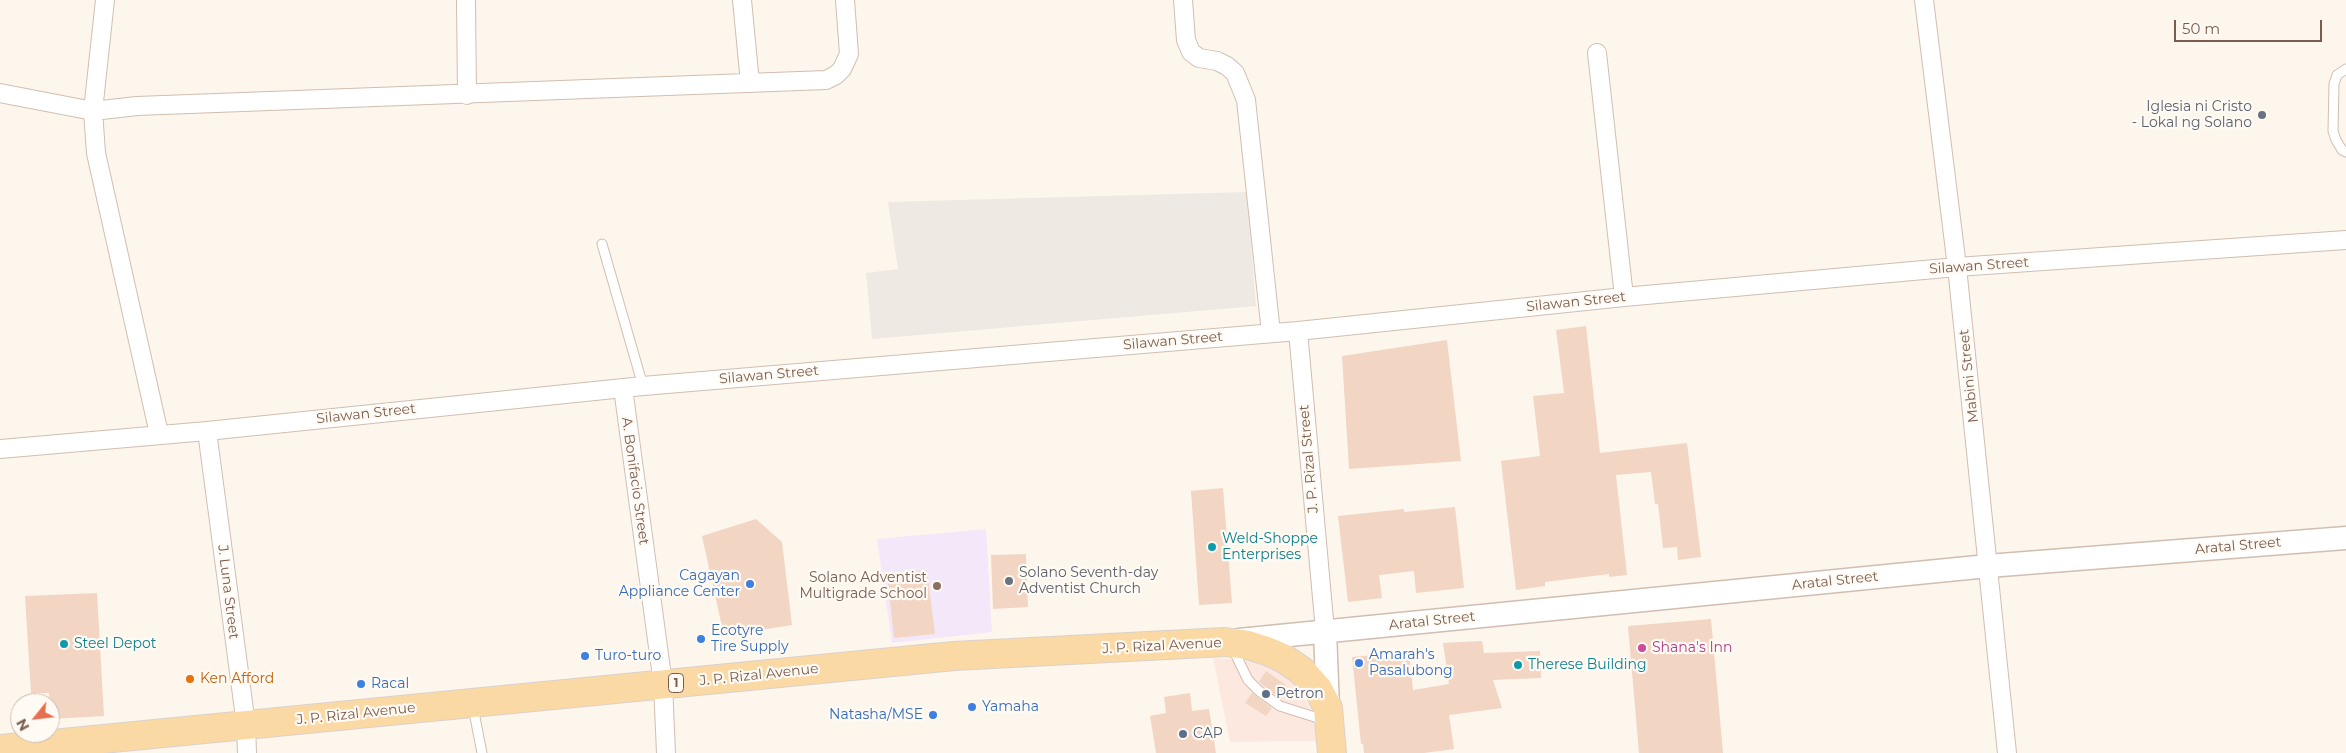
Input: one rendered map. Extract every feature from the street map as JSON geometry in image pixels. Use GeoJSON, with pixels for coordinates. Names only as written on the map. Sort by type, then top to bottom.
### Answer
{"type":"FeatureCollection","features":[{"type":"Feature","properties":{"kind":"main road","name":"J. P. Rizal Avenue"},"geometry":{"type":"LineString","coordinates":[[0,749],[954,656],[1227,642],[1248,645],[1283,658],[1302,671],[1318,689],[1329,715],[1332,753]]}},
{"type":"Feature","properties":{"kind":"street"},"geometry":{"type":"LineString","coordinates":[[105,0],[93,111],[96,153],[159,434]]}},
{"type":"Feature","properties":{"kind":"street"},"geometry":{"type":"LineString","coordinates":[[466,0],[467,95]]}},
{"type":"Feature","properties":{"kind":"street"},"geometry":{"type":"LineString","coordinates":[[742,0],[750,83]]}},
{"type":"Feature","properties":{"kind":"street"},"geometry":{"type":"LineString","coordinates":[[0,94],[93,111],[137,106],[826,80],[836,75],[847,62],[849,54],[845,0]]}},
{"type":"Feature","properties":{"kind":"street"},"geometry":{"type":"LineString","coordinates":[[1183,0],[1186,40],[1191,52],[1198,58],[1227,66],[1241,84],[1246,100],[1271,333]]}},
{"type":"Feature","properties":{"kind":"street","name":"Mabini Street"},"geometry":{"type":"LineString","coordinates":[[1924,0],[1958,267],[2007,753]]}},
{"type":"Feature","properties":{"kind":"street"},"geometry":{"type":"LineString","coordinates":[[1596,53],[1624,297]]}},
{"type":"Feature","properties":{"kind":"street","name":"Silawan Street"},"geometry":{"type":"LineString","coordinates":[[0,449],[207,431],[643,386],[1298,331],[1624,297],[1958,267],[2346,240]]}},
{"type":"Feature","properties":{"kind":"street","name":"J. P. Rizal Street"},"geometry":{"type":"LineString","coordinates":[[1298,331],[1324,631],[1329,715]]}},
{"type":"Feature","properties":{"kind":"street","name":"A. Bonifacio Street"},"geometry":{"type":"LineString","coordinates":[[622,388],[663,684],[666,753]]}},
{"type":"Feature","properties":{"kind":"street","name":"J. Luna Street"},"geometry":{"type":"LineString","coordinates":[[207,431],[246,725],[246,753]]}},
{"type":"Feature","properties":{"kind":"street","name":"Aratal Street"},"geometry":{"type":"LineString","coordinates":[[1227,642],[1988,566],[2346,538]]}},
{"type":"Feature","properties":{"kind":"lane"},"geometry":{"type":"LineString","coordinates":[[2346,69],[2337,75],[2334,84],[2333,131],[2342,150],[2346,152]]}},
{"type":"Feature","properties":{"kind":"lane"},"geometry":{"type":"LineString","coordinates":[[602,244],[643,386]]}},
{"type":"Feature","properties":{"kind":"lane"},"geometry":{"type":"LineString","coordinates":[[1227,642],[1248,680],[1259,691],[1280,706],[1329,715]]}},
{"type":"Feature","properties":{"kind":"lane"},"geometry":{"type":"LineString","coordinates":[[472,702],[482,753]]}},
{"type":"Feature","properties":{"kind":"shaded area"},"geometry":{"type":"Polygon","coordinates":[[[1247,192],[1256,306],[872,339],[866,273],[898,269],[888,202],[1247,192]]]}},
{"type":"Feature","properties":{"kind":"shaded area","name":"Solano Adventist Multigrade School"},"geometry":{"type":"Polygon","coordinates":[[[986,529],[992,632],[892,643],[877,539],[986,529]]]}},
{"type":"Feature","properties":{"kind":"shaded area"},"geometry":{"type":"Polygon","coordinates":[[[1213,658],[1255,661],[1283,673],[1293,681],[1311,709],[1319,741],[1230,742],[1213,658]]]}},
{"type":"Feature","properties":{"kind":"building"},"geometry":{"type":"Polygon","coordinates":[[[1586,326],[1600,453],[1687,443],[1701,557],[1678,560],[1677,547],[1663,548],[1658,504],[1655,504],[1651,472],[1616,475],[1627,575],[1609,577],[1609,574],[1545,582],[1545,586],[1516,590],[1501,461],[1540,456],[1533,396],[1564,393],[1556,330],[1586,326]]]}},
{"type":"Feature","properties":{"kind":"building"},"geometry":{"type":"Polygon","coordinates":[[[1447,340],[1461,461],[1349,469],[1342,356],[1447,340]]]}},
{"type":"Feature","properties":{"kind":"building","name":"Weld-Shoppe Enterprises"},"geometry":{"type":"Polygon","coordinates":[[[1223,488],[1232,603],[1199,605],[1191,491],[1223,488]]]}},
{"type":"Feature","properties":{"kind":"building"},"geometry":{"type":"Polygon","coordinates":[[[1455,507],[1464,588],[1416,593],[1414,571],[1379,575],[1382,598],[1348,602],[1338,516],[1404,509],[1404,512],[1455,507]]]}},
{"type":"Feature","properties":{"kind":"building","name":"Cagayan Appliance Center"},"geometry":{"type":"Polygon","coordinates":[[[756,519],[782,542],[792,625],[724,636],[702,536],[756,519]]]}},
{"type":"Feature","properties":{"kind":"building","name":"Solano Seventh-day Adventist Church"},"geometry":{"type":"Polygon","coordinates":[[[1026,554],[1028,607],[993,609],[991,555],[1026,554]]]}},
{"type":"Feature","properties":{"kind":"building"},"geometry":{"type":"Polygon","coordinates":[[[927,570],[935,634],[894,638],[887,574],[927,570]]]}},
{"type":"Feature","properties":{"kind":"building","name":"Steel Depot"},"geometry":{"type":"Polygon","coordinates":[[[97,593],[104,716],[60,718],[60,693],[31,693],[25,596],[97,593]]]}},
{"type":"Feature","properties":{"kind":"building"},"geometry":{"type":"Polygon","coordinates":[[[1711,619],[1723,753],[1639,753],[1628,626],[1711,619]]]}},
{"type":"Feature","properties":{"kind":"building"},"geometry":{"type":"Polygon","coordinates":[[[1482,641],[1484,653],[1540,651],[1541,678],[1493,680],[1502,708],[1449,715],[1454,749],[1424,753],[1364,753],[1363,744],[1361,744],[1352,657],[1409,652],[1413,690],[1449,684],[1443,643],[1482,641]]]}},
{"type":"Feature","properties":{"kind":"building"},"geometry":{"type":"Polygon","coordinates":[[[1266,671],[1286,685],[1278,697],[1259,682],[1266,671]]]}},
{"type":"Feature","properties":{"kind":"building","name":"CAP"},"geometry":{"type":"Polygon","coordinates":[[[1190,693],[1192,711],[1209,709],[1216,753],[1156,753],[1150,716],[1166,713],[1164,697],[1190,693]]]}},
{"type":"Feature","properties":{"kind":"building"},"geometry":{"type":"Polygon","coordinates":[[[1252,693],[1272,708],[1266,716],[1245,703],[1252,693]]]}},
{"type":"Feature","properties":{"kind":"place","name":"Iglesia ni Cristo - Lokal ng Solano"},"geometry":{"type":"Point","coordinates":[2262,115]}},
{"type":"Feature","properties":{"kind":"place","name":"Weld-Shoppe Enterprises"},"geometry":{"type":"Point","coordinates":[1212,547]}},
{"type":"Feature","properties":{"kind":"place","name":"Solano Seventh-day Adventist Church"},"geometry":{"type":"Point","coordinates":[1009,581]}},
{"type":"Feature","properties":{"kind":"place","name":"Cagayan Appliance Center"},"geometry":{"type":"Point","coordinates":[750,584]}},
{"type":"Feature","properties":{"kind":"place","name":"Solano Adventist Multigrade School"},"geometry":{"type":"Point","coordinates":[937,586]}},
{"type":"Feature","properties":{"kind":"place","name":"Ecotyre Tire Supply"},"geometry":{"type":"Point","coordinates":[701,639]}},
{"type":"Feature","properties":{"kind":"place","name":"Steel Depot"},"geometry":{"type":"Point","coordinates":[64,644]}},
{"type":"Feature","properties":{"kind":"place","name":"Shana's Inn"},"geometry":{"type":"Point","coordinates":[1642,648]}},
{"type":"Feature","properties":{"kind":"place","name":"Turo-turo"},"geometry":{"type":"Point","coordinates":[585,656]}},
{"type":"Feature","properties":{"kind":"place","name":"Amarah's Pasalubong"},"geometry":{"type":"Point","coordinates":[1359,663]}},
{"type":"Feature","properties":{"kind":"place","name":"Therese Building"},"geometry":{"type":"Point","coordinates":[1518,665]}},
{"type":"Feature","properties":{"kind":"place","name":"Ken Afford"},"geometry":{"type":"Point","coordinates":[190,679]}},
{"type":"Feature","properties":{"kind":"place","name":"Racal"},"geometry":{"type":"Point","coordinates":[361,684]}},
{"type":"Feature","properties":{"kind":"place","name":"Petron"},"geometry":{"type":"Point","coordinates":[1266,694]}},
{"type":"Feature","properties":{"kind":"place","name":"Yamaha"},"geometry":{"type":"Point","coordinates":[972,707]}},
{"type":"Feature","properties":{"kind":"place","name":"Natasha/MSE"},"geometry":{"type":"Point","coordinates":[933,715]}},
{"type":"Feature","properties":{"kind":"place","name":"CAP"},"geometry":{"type":"Point","coordinates":[1183,734]}}]}
